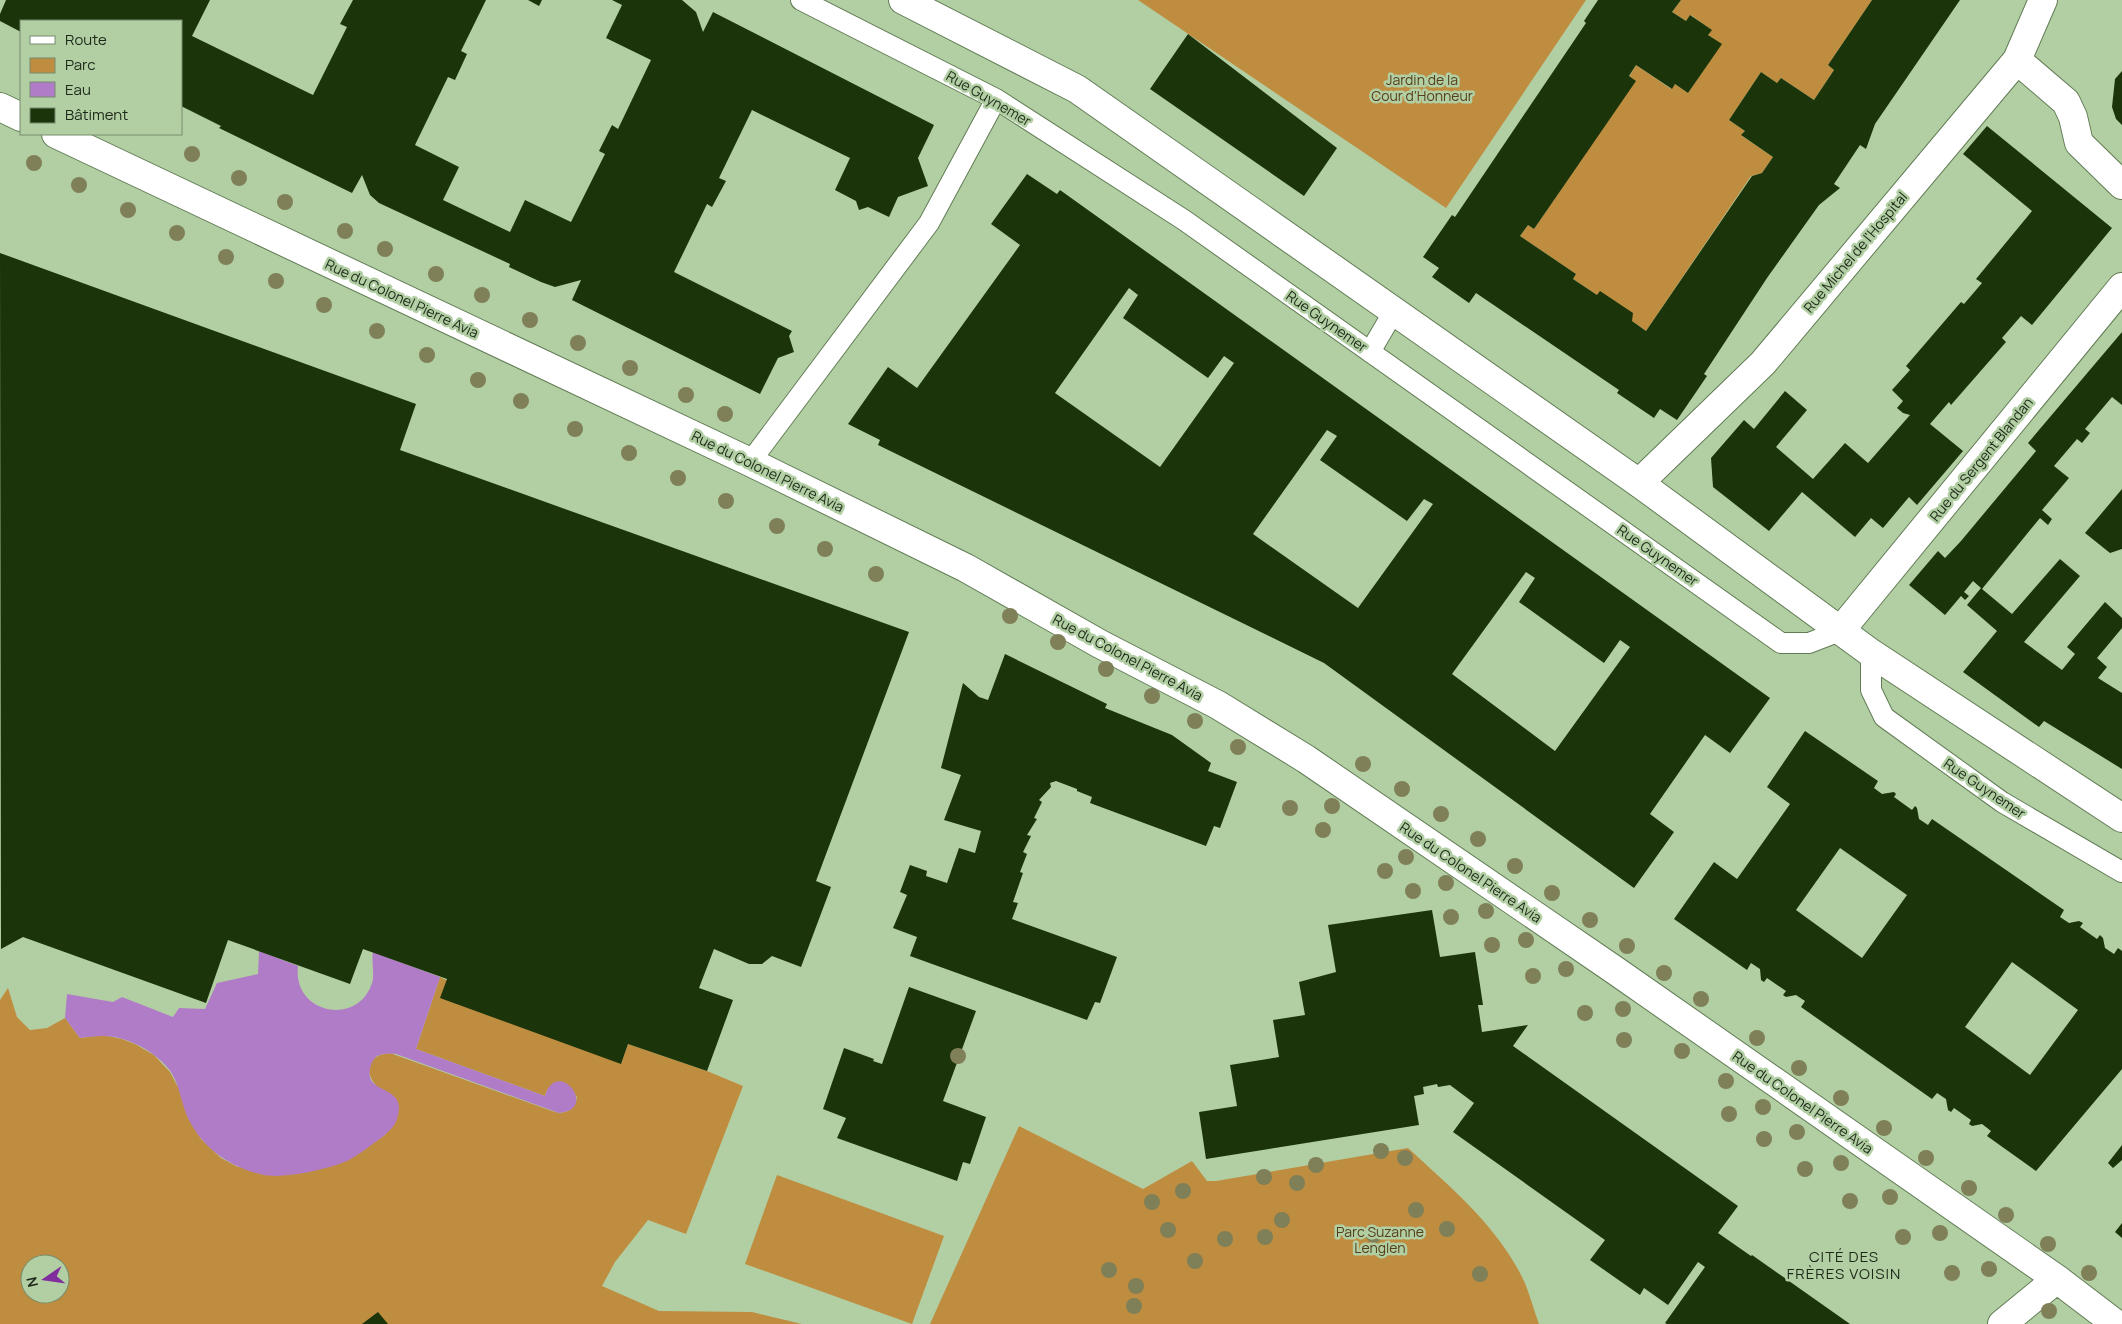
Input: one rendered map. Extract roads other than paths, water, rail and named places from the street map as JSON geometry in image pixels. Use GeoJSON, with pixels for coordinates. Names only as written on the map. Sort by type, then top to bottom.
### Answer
{"type":"FeatureCollection","features":[{"type":"Feature","properties":{"kind":"street"},"geometry":{"type":"LineString","coordinates":[[903,0],[1077,89],[1640,483],[1871,654],[2122,818]]}},
{"type":"Feature","properties":{"kind":"street","name":"Rue Michel de l'Hospital"},"geometry":{"type":"LineString","coordinates":[[1640,483],[1763,363],[2017,60],[2043,0]]}},
{"type":"Feature","properties":{"kind":"street"},"geometry":{"type":"LineString","coordinates":[[2017,60],[2066,102],[2073,118],[2079,143],[2122,185]]}},
{"type":"Feature","properties":{"kind":"street"},"geometry":{"type":"LineString","coordinates":[[0,107],[20,117]]}},
{"type":"Feature","properties":{"kind":"street","name":"Rue du Colonel Pierre Avia"},"geometry":{"type":"LineString","coordinates":[[58,135],[750,462],[966,568],[1100,644],[1218,705],[1306,759],[1616,971],[2057,1279],[2116,1324]]}},
{"type":"Feature","properties":{"kind":"street","name":"Rue du Sergent Blandan"},"geometry":{"type":"LineString","coordinates":[[1840,631],[2122,287]]}},
{"type":"Feature","properties":{"kind":"street"},"geometry":{"type":"LineString","coordinates":[[2002,1324],[2057,1279]]}},
{"type":"Feature","properties":{"kind":"lane","name":"Rue Guynemer"},"geometry":{"type":"LineString","coordinates":[[802,0],[996,99],[1184,220],[1781,643],[1809,643],[1840,631]]}},
{"type":"Feature","properties":{"kind":"lane"},"geometry":{"type":"LineString","coordinates":[[750,462],[929,223],[996,99]]}},
{"type":"Feature","properties":{"kind":"lane"},"geometry":{"type":"LineString","coordinates":[[1370,352],[1394,311]]}},
{"type":"Feature","properties":{"kind":"lane","name":"Rue Guynemer"},"geometry":{"type":"LineString","coordinates":[[1871,654],[1871,690],[1884,717],[2002,802],[2122,872]]}},
{"type":"Feature","properties":{"kind":"water"},"geometry":{"type":"Polygon","coordinates":[[[259,951],[298,966],[299,982],[305,995],[315,1004],[328,1009],[341,1010],[354,1006],[365,997],[373,979],[373,952],[440,977],[416,1049],[545,1096],[551,1085],[558,1081],[566,1083],[572,1088],[576,1096],[576,1103],[571,1110],[559,1113],[396,1054],[382,1054],[373,1060],[370,1067],[370,1076],[375,1084],[389,1092],[398,1102],[397,1119],[391,1129],[362,1152],[341,1163],[319,1170],[283,1176],[264,1175],[240,1168],[219,1156],[210,1148],[194,1129],[188,1118],[174,1077],[158,1058],[141,1046],[122,1039],[103,1036],[80,1038],[65,1018],[67,994],[113,1002],[122,997],[173,1017],[179,1008],[205,1009],[217,983],[258,974],[259,951]]]}},
{"type":"Feature","properties":{"kind":"district","name":"CITÉ DES FRÈRES VOISIN"},"geometry":{"type":"Point","coordinates":[1844,1264]}},
{"type":"Feature","properties":{"kind":"park label","name":"Jardin de la Cour d'Honneur"},"geometry":{"type":"Point","coordinates":[1422,88]}},
{"type":"Feature","properties":{"kind":"park label","name":"Parc Suzanne Lenglen"},"geometry":{"type":"Point","coordinates":[1380,1240]}}]}
